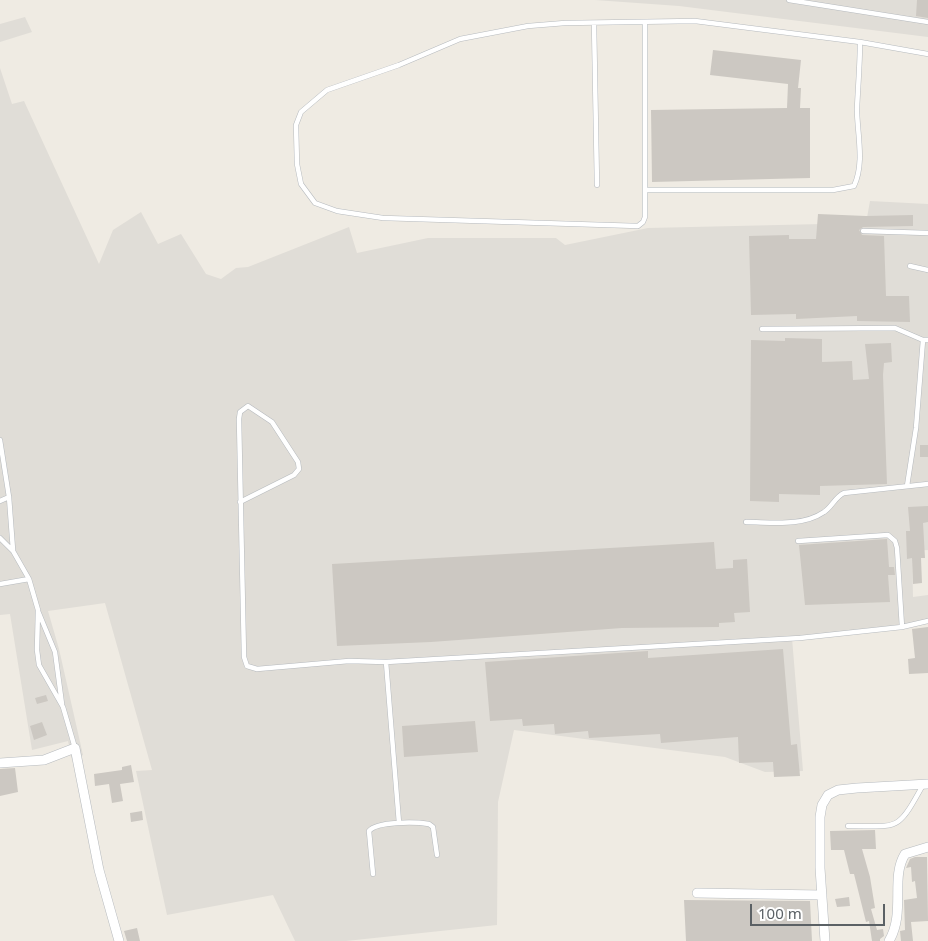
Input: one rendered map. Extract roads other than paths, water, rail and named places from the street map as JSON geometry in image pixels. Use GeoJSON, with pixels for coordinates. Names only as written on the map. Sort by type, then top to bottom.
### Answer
{"type":"FeatureCollection","features":[{"type":"Feature","properties":{"kind":"street"},"geometry":{"type":"LineString","coordinates":[[0,763],[44,760],[75,748],[100,870],[119,941]]}},
{"type":"Feature","properties":{"kind":"street"},"geometry":{"type":"LineString","coordinates":[[825,941],[820,817],[822,805],[828,795],[838,790],[926,784]]}},
{"type":"Feature","properties":{"kind":"street"},"geometry":{"type":"LineString","coordinates":[[889,941],[898,921],[899,868],[901,859],[904,854],[928,847]]}},
{"type":"Feature","properties":{"kind":"street"},"geometry":{"type":"LineString","coordinates":[[697,893],[822,895]]}},
{"type":"Feature","properties":{"kind":"lane"},"geometry":{"type":"LineString","coordinates":[[790,0],[928,22]]}},
{"type":"Feature","properties":{"kind":"lane"},"geometry":{"type":"LineString","coordinates":[[646,22],[645,217],[638,226],[383,218],[337,212],[315,203],[301,184],[297,164],[296,125],[301,112],[327,90],[399,65],[460,39],[528,26],[594,22],[695,21],[860,42],[928,54]]}},
{"type":"Feature","properties":{"kind":"lane"},"geometry":{"type":"LineString","coordinates":[[594,22],[597,185]]}},
{"type":"Feature","properties":{"kind":"lane"},"geometry":{"type":"LineString","coordinates":[[646,190],[833,190],[854,186],[858,178],[859,165],[857,109],[860,42]]}},
{"type":"Feature","properties":{"kind":"lane"},"geometry":{"type":"LineString","coordinates":[[863,231],[928,233]]}},
{"type":"Feature","properties":{"kind":"lane"},"geometry":{"type":"LineString","coordinates":[[910,266],[928,270]]}},
{"type":"Feature","properties":{"kind":"lane"},"geometry":{"type":"LineString","coordinates":[[762,329],[895,328],[925,340],[916,428],[907,486]]}},
{"type":"Feature","properties":{"kind":"lane"},"geometry":{"type":"LineString","coordinates":[[240,502],[294,475],[299,469],[298,462],[272,422],[248,406],[240,412],[239,418],[240,502],[244,657],[247,666],[257,669],[349,661],[386,662],[800,638],[902,627],[928,622]]}},
{"type":"Feature","properties":{"kind":"lane"},"geometry":{"type":"LineString","coordinates":[[0,440],[9,497],[13,551]]}},
{"type":"Feature","properties":{"kind":"lane"},"geometry":{"type":"LineString","coordinates":[[746,522],[809,520],[827,511],[839,496],[844,493],[928,484]]}},
{"type":"Feature","properties":{"kind":"lane"},"geometry":{"type":"LineString","coordinates":[[0,501],[9,497]]}},
{"type":"Feature","properties":{"kind":"lane"},"geometry":{"type":"LineString","coordinates":[[798,541],[888,535],[895,541],[897,548],[902,627]]}},
{"type":"Feature","properties":{"kind":"lane"},"geometry":{"type":"LineString","coordinates":[[0,538],[13,551],[29,578],[38,610],[55,652],[63,707],[75,748]]}},
{"type":"Feature","properties":{"kind":"lane"},"geometry":{"type":"LineString","coordinates":[[0,584],[29,578]]}},
{"type":"Feature","properties":{"kind":"lane"},"geometry":{"type":"LineString","coordinates":[[38,610],[39,665],[63,707]]}},
{"type":"Feature","properties":{"kind":"lane"},"geometry":{"type":"LineString","coordinates":[[386,662],[399,823]]}},
{"type":"Feature","properties":{"kind":"lane"},"geometry":{"type":"LineString","coordinates":[[848,826],[892,826],[901,822],[926,784]]}},
{"type":"Feature","properties":{"kind":"lane"},"geometry":{"type":"LineString","coordinates":[[373,874],[369,831],[376,827],[399,823],[422,823],[432,826],[436,855]]}}]}
